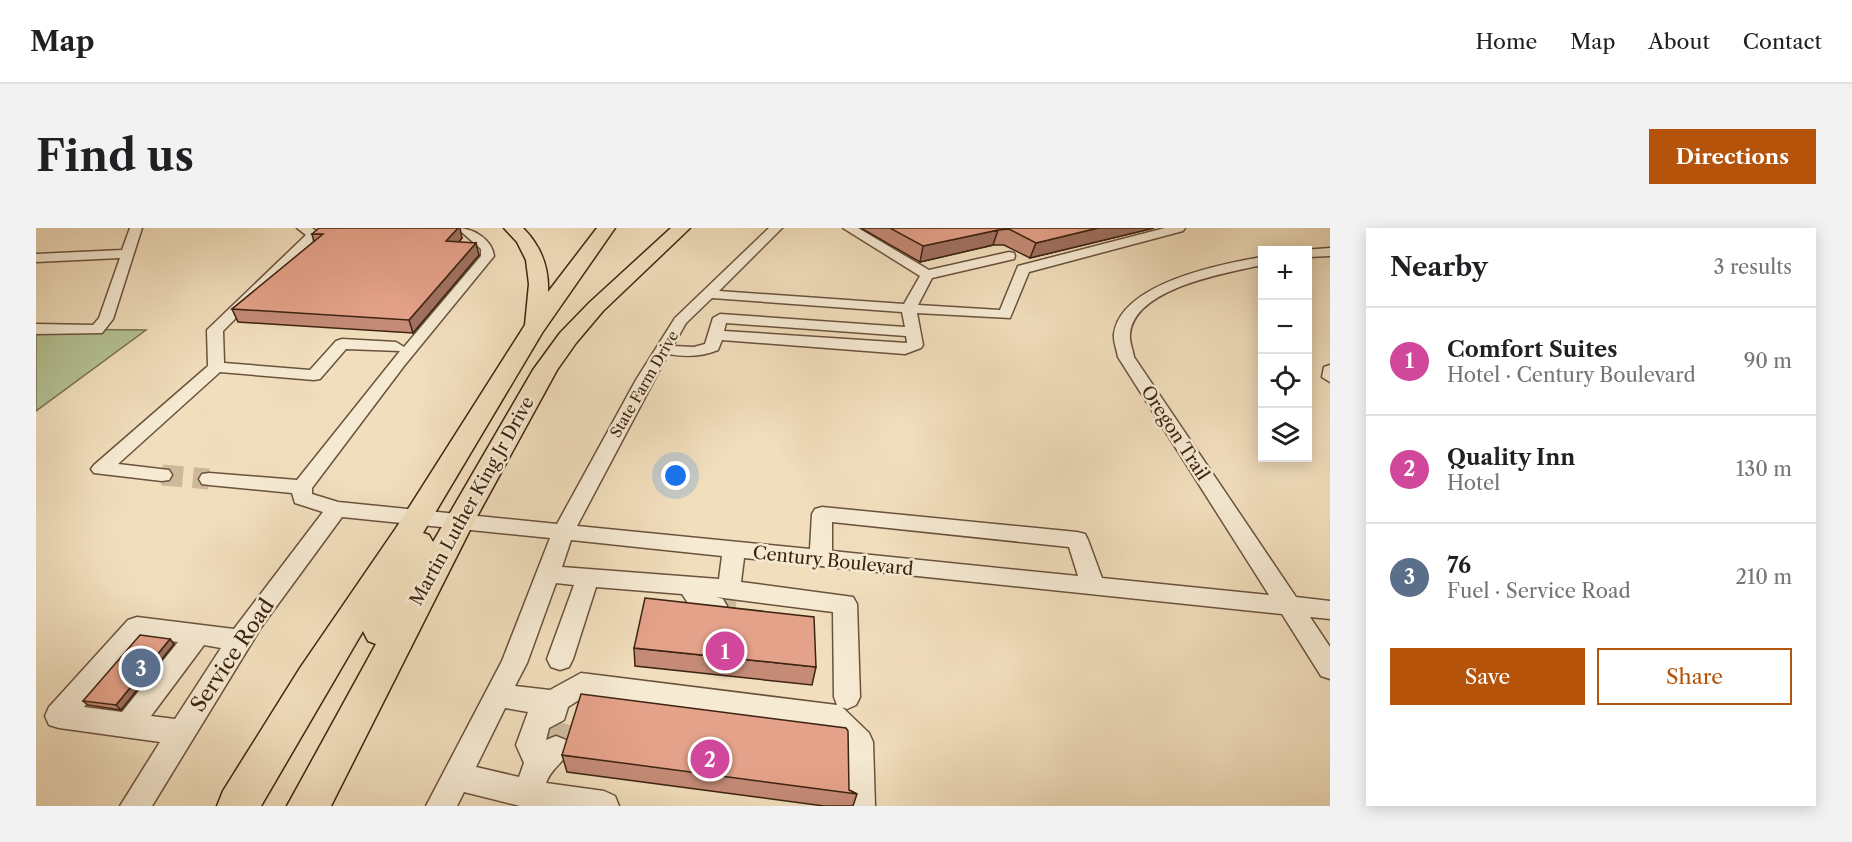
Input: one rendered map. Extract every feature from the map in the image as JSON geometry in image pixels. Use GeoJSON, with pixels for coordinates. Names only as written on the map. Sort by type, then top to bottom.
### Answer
{"type":"FeatureCollection","features":[{"type":"Feature","properties":{"kind":"highway"},"geometry":{"type":"LineString","coordinates":[[513,228],[536,257],[540,282],[534,330]]}},
{"type":"Feature","properties":{"kind":"highway","name":"Martin Luther King Jr Drive"},"geometry":{"type":"LineString","coordinates":[[242,799],[323,663],[534,330],[581,259],[606,228]]}},
{"type":"Feature","properties":{"kind":"highway","name":"Martin Luther King Jr Drive"},"geometry":{"type":"LineString","coordinates":[[310,802],[512,425],[562,346],[596,307],[681,228]]}},
{"type":"Feature","properties":{"kind":"highway"},"geometry":{"type":"LineString","coordinates":[[645,263],[694,228]]}},
{"type":"Feature","properties":{"kind":"highway"},"geometry":{"type":"LineString","coordinates":[[459,522],[449,500],[495,402],[497,389]]}},
{"type":"Feature","properties":{"kind":"highway"},"geometry":{"type":"LineString","coordinates":[[347,730],[354,690],[422,535],[417,518]]}},
{"type":"Feature","properties":{"kind":"street"},"geometry":{"type":"LineString","coordinates":[[36,328],[97,330],[106,319],[136,228]]}},
{"type":"Feature","properties":{"kind":"street"},"geometry":{"type":"LineString","coordinates":[[216,368],[215,330],[314,234],[303,228]]}},
{"type":"Feature","properties":{"kind":"street"},"geometry":{"type":"LineString","coordinates":[[209,479],[303,487],[398,363],[488,256],[487,248],[463,228]]}},
{"type":"Feature","properties":{"kind":"street","name":"State Farm Drive"},"geometry":{"type":"LineString","coordinates":[[563,533],[644,380],[680,321],[776,228]]}},
{"type":"Feature","properties":{"kind":"street"},"geometry":{"type":"LineString","coordinates":[[849,228],[927,275],[1009,256]]}},
{"type":"Feature","properties":{"kind":"street"},"geometry":{"type":"LineString","coordinates":[[708,293],[723,296],[1005,315],[1023,269],[1179,228]]}},
{"type":"Feature","properties":{"kind":"street"},"geometry":{"type":"LineString","coordinates":[[1312,253],[1330,252]]}},
{"type":"Feature","properties":{"kind":"street"},"geometry":{"type":"LineString","coordinates":[[36,258],[126,254]]}},
{"type":"Feature","properties":{"kind":"street","name":"Oregon Trail"},"geometry":{"type":"LineString","coordinates":[[1258,262],[1181,282],[1146,299],[1130,315],[1122,334],[1126,357],[1330,668]]}},
{"type":"Feature","properties":{"kind":"street"},"geometry":{"type":"LineString","coordinates":[[663,349],[691,353],[703,352],[712,347],[720,318],[913,332],[909,308],[927,275]]}},
{"type":"Feature","properties":{"kind":"street"},"geometry":{"type":"LineString","coordinates":[[162,475],[101,469],[216,368],[314,375],[342,344],[396,347]]}},
{"type":"Feature","properties":{"kind":"street"},"geometry":{"type":"LineString","coordinates":[[1330,370],[1330,377]]}},
{"type":"Feature","properties":{"kind":"street","name":"Century Boulevard"},"geometry":{"type":"LineString","coordinates":[[303,487],[302,498],[337,509],[1330,610]]}},
{"type":"Feature","properties":{"kind":"street","name":"Service Road"},"geometry":{"type":"LineString","coordinates":[[141,797],[253,619],[337,509]]}},
{"type":"Feature","properties":{"kind":"street"},"geometry":{"type":"LineString","coordinates":[[821,559],[822,514],[993,531],[1077,540],[1094,587]]}},
{"type":"Feature","properties":{"kind":"street"},"geometry":{"type":"LineString","coordinates":[[441,806],[514,663],[563,533]]}},
{"type":"Feature","properties":{"kind":"street"},"geometry":{"type":"LineString","coordinates":[[730,601],[734,550]]}},
{"type":"Feature","properties":{"kind":"street"},"geometry":{"type":"LineString","coordinates":[[547,574],[689,586],[700,602],[730,601],[767,594],[845,604],[847,697]]}},
{"type":"Feature","properties":{"kind":"street"},"geometry":{"type":"LineString","coordinates":[[560,659],[588,578]]}},
{"type":"Feature","properties":{"kind":"street"},"geometry":{"type":"LineString","coordinates":[[181,732],[59,716],[109,669],[136,627],[241,640]]}},
{"type":"Feature","properties":{"kind":"street"},"geometry":{"type":"LineString","coordinates":[[126,726],[161,675],[198,635]]}},
{"type":"Feature","properties":{"kind":"street"},"geometry":{"type":"LineString","coordinates":[[528,791],[554,729],[581,684],[832,715],[859,742],[861,806]]}},
{"type":"Feature","properties":{"kind":"street"},"geometry":{"type":"LineString","coordinates":[[498,695],[545,703],[554,729]]}},
{"type":"Feature","properties":{"kind":"street"},"geometry":{"type":"LineString","coordinates":[[456,776],[551,798],[604,806]]}},
{"type":"Feature","properties":{"kind":"green space"},"geometry":{"type":"Polygon","coordinates":[[[36,329],[146,330],[36,411],[36,329]]]}},
{"type":"Feature","properties":{"kind":"building"},"geometry":{"type":"Polygon","coordinates":[[[319,228],[458,228],[446,241],[476,243],[409,320],[232,309],[323,234],[312,234],[319,228]]]}},
{"type":"Feature","properties":{"kind":"building"},"geometry":{"type":"Polygon","coordinates":[[[890,228],[1098,228],[1036,243],[1009,229],[923,246],[890,228]]]}},
{"type":"Feature","properties":{"kind":"building"},"geometry":{"type":"Polygon","coordinates":[[[645,598],[814,617],[816,667],[634,648],[645,598]]]}},
{"type":"Feature","properties":{"kind":"building"},"geometry":{"type":"Polygon","coordinates":[[[140,635],[170,639],[116,705],[83,701],[140,635]]]}},
{"type":"Feature","properties":{"kind":"building"},"geometry":{"type":"Polygon","coordinates":[[[581,694],[846,728],[848,731],[849,790],[857,794],[562,755],[581,694]]]}},
{"type":"Feature","properties":{"kind":"tunnel"},"geometry":{"type":"LineString","coordinates":[[162,475],[209,479]]}},
{"type":"Feature","properties":{"kind":"tunnel"},"geometry":{"type":"LineString","coordinates":[[715,606],[744,608]]}},
{"type":"Feature","properties":{"kind":"tunnel"},"geometry":{"type":"LineString","coordinates":[[556,749],[564,723]]}},
{"type":"Feature","properties":{"kind":"place","name":"Comfort Suites"},"geometry":{"type":"Point","coordinates":[725,651]}},
{"type":"Feature","properties":{"kind":"place","name":"76"},"geometry":{"type":"Point","coordinates":[141,668]}},
{"type":"Feature","properties":{"kind":"place","name":"Quality Inn"},"geometry":{"type":"Point","coordinates":[710,759]}}]}
